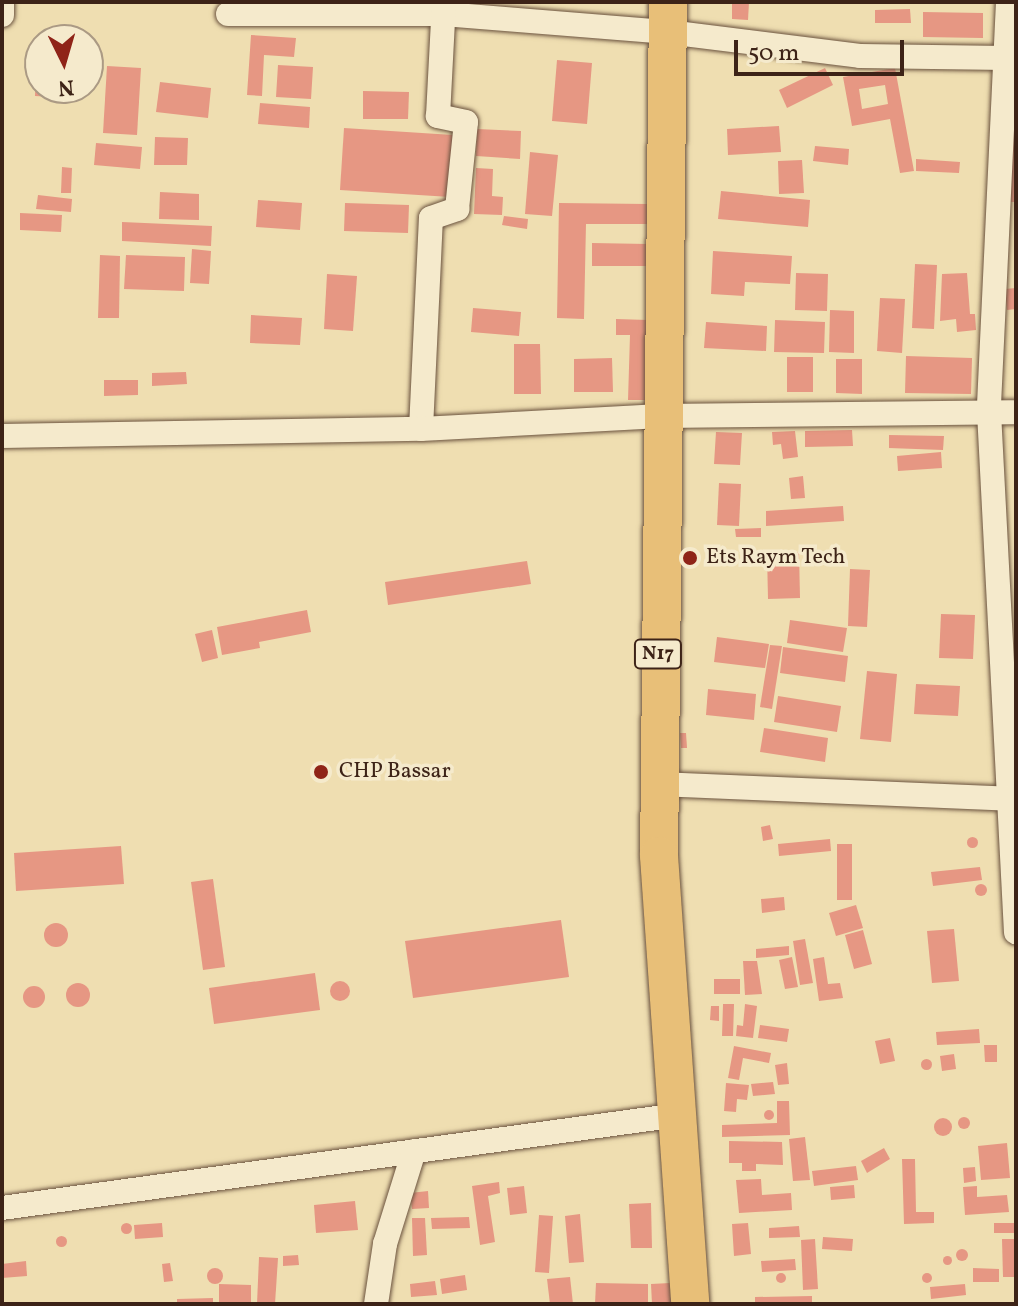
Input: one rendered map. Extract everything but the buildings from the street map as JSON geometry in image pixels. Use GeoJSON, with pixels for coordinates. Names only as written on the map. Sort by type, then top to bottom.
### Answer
{"type":"FeatureCollection","features":[{"type":"Feature","properties":{"kind":"main road","name":"N17"},"geometry":{"type":"LineString","coordinates":[[668,17],[658,784],[664,962],[690,1304]]}},
{"type":"Feature","properties":{"kind":"street"},"geometry":{"type":"LineString","coordinates":[[2,2],[2,15]]}},
{"type":"Feature","properties":{"kind":"street"},"geometry":{"type":"LineString","coordinates":[[1008,2],[989,412],[1012,798],[1016,932]]}},
{"type":"Feature","properties":{"kind":"street"},"geometry":{"type":"LineString","coordinates":[[228,14],[443,8],[668,17],[860,56],[1006,58]]}},
{"type":"Feature","properties":{"kind":"street"},"geometry":{"type":"LineString","coordinates":[[421,429],[431,218],[457,209],[466,122],[438,116],[443,8]]}},
{"type":"Feature","properties":{"kind":"street"},"geometry":{"type":"LineString","coordinates":[[2,436],[421,429],[661,416],[1016,412]]}},
{"type":"Feature","properties":{"kind":"street"},"geometry":{"type":"LineString","coordinates":[[658,784],[1012,798]]}},
{"type":"Feature","properties":{"kind":"street"},"geometry":{"type":"LineString","coordinates":[[2,1208],[678,1115]]}},
{"type":"Feature","properties":{"kind":"street"},"geometry":{"type":"LineString","coordinates":[[376,1304],[385,1244],[414,1151]]}},
{"type":"Feature","properties":{"kind":"place","name":"Ets Raym Tech"},"geometry":{"type":"Point","coordinates":[690,558]}},
{"type":"Feature","properties":{"kind":"place","name":"CHP Bassar"},"geometry":{"type":"Point","coordinates":[321,772]}}]}
